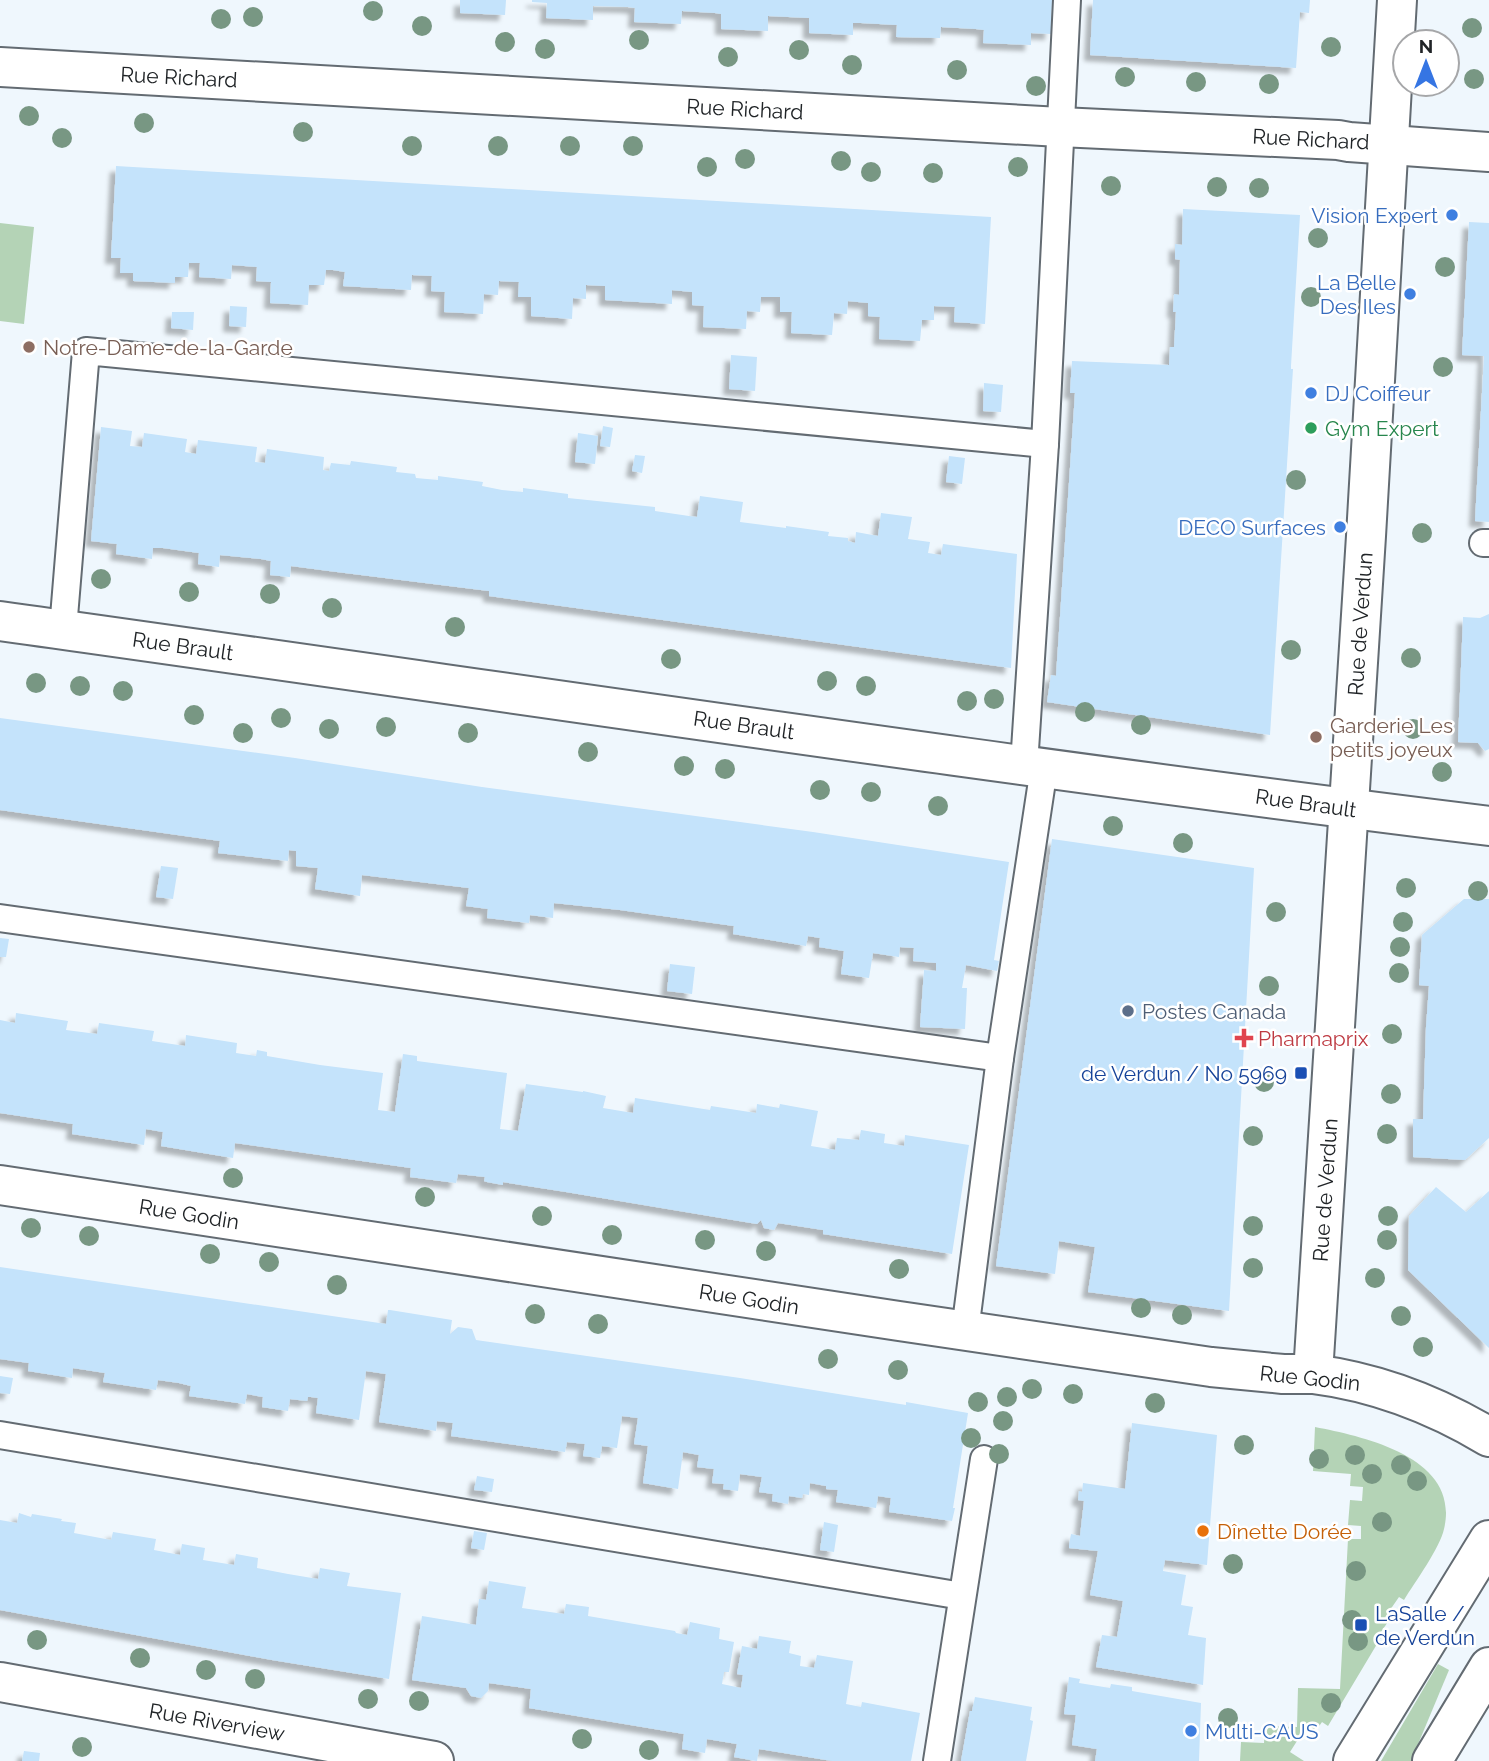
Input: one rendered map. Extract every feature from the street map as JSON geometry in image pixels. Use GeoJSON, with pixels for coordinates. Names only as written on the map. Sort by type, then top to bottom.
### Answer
{"type":"FeatureCollection","features":[{"type":"Feature","properties":{"kind":"street","name":"Rue de Verdun"},"geometry":{"type":"LineString","coordinates":[[1313,1374],[1397,0]]}},
{"type":"Feature","properties":{"kind":"street","name":"Rue Richard"},"geometry":{"type":"LineString","coordinates":[[0,67],[1060,127],[1338,140],[1489,152]]}},
{"type":"Feature","properties":{"kind":"street","name":"Rue Brault"},"geometry":{"type":"LineString","coordinates":[[0,621],[1034,766],[1489,826]]}},
{"type":"Feature","properties":{"kind":"street","name":"Rue Godin"},"geometry":{"type":"LineString","coordinates":[[0,1185],[1211,1367],[1345,1378],[1384,1388],[1418,1401],[1489,1437]]}},
{"type":"Feature","properties":{"kind":"street"},"geometry":{"type":"LineString","coordinates":[[1353,1761],[1489,1540]]}},
{"type":"Feature","properties":{"kind":"street"},"geometry":{"type":"LineString","coordinates":[[1432,1761],[1489,1667]]}},
{"type":"Feature","properties":{"kind":"street","name":"Rue Riverview"},"geometry":{"type":"LineString","coordinates":[[0,1682],[434,1761]]}},
{"type":"Feature","properties":{"kind":"lane"},"geometry":{"type":"LineString","coordinates":[[965,1331],[1034,766],[1045,444],[1067,0]]}},
{"type":"Feature","properties":{"kind":"lane"},"geometry":{"type":"LineString","coordinates":[[63,629],[86,351],[1045,444]]}},
{"type":"Feature","properties":{"kind":"lane"},"geometry":{"type":"LineString","coordinates":[[0,918],[1000,1058]]}},
{"type":"Feature","properties":{"kind":"lane"},"geometry":{"type":"LineString","coordinates":[[0,1434],[962,1596]]}},
{"type":"Feature","properties":{"kind":"lane"},"geometry":{"type":"LineString","coordinates":[[937,1761],[984,1460]]}},
{"type":"Feature","properties":{"kind":"green space"},"geometry":{"type":"Polygon","coordinates":[[[0,223],[34,227],[24,324],[0,321],[0,223]]]}},
{"type":"Feature","properties":{"kind":"green space"},"geometry":{"type":"Polygon","coordinates":[[[1315,1427],[1383,1445],[1424,1468],[1438,1485],[1445,1505],[1444,1529],[1432,1555],[1404,1600],[1399,1597],[1390,1610],[1394,1613],[1381,1632],[1383,1634],[1328,1726],[1322,1722],[1313,1735],[1304,1730],[1290,1752],[1304,1761],[1240,1761],[1241,1742],[1264,1743],[1265,1726],[1297,1727],[1298,1688],[1340,1689],[1348,1539],[1361,1539],[1361,1526],[1348,1525],[1350,1500],[1362,1501],[1363,1487],[1350,1486],[1351,1474],[1313,1471],[1315,1427]]]}},
{"type":"Feature","properties":{"kind":"green space"},"geometry":{"type":"Polygon","coordinates":[[[1438,1664],[1449,1670],[1411,1761],[1381,1761],[1438,1664]]]}},
{"type":"Feature","properties":{"kind":"building"},"geometry":{"type":"Polygon","coordinates":[[[460,0],[506,0],[505,15],[460,13],[460,0]]]}},
{"type":"Feature","properties":{"kind":"building"},"geometry":{"type":"Polygon","coordinates":[[[532,0],[1052,0],[1051,34],[1031,33],[1031,45],[983,43],[984,30],[941,27],[940,38],[896,37],[897,25],[861,23],[853,23],[853,35],[809,33],[809,18],[768,16],[768,31],[721,29],[721,14],[682,11],[681,24],[634,22],[635,8],[628,7],[593,6],[593,20],[546,18],[547,3],[532,0]]]}},
{"type":"Feature","properties":{"kind":"building"},"geometry":{"type":"Polygon","coordinates":[[[1093,0],[1310,0],[1309,13],[1300,12],[1296,68],[1090,55],[1093,0]]]}},
{"type":"Feature","properties":{"kind":"building"},"geometry":{"type":"Polygon","coordinates":[[[116,166],[991,217],[985,324],[954,322],[955,307],[934,306],[934,320],[922,320],[920,341],[879,339],[880,317],[868,316],[868,303],[848,301],[847,314],[834,313],[832,335],[791,333],[792,312],[780,312],[780,297],[761,297],[760,312],[747,311],[746,329],[703,327],[704,306],[692,305],[692,292],[672,290],[672,304],[605,300],[605,286],[586,285],[586,299],[573,298],[572,319],[531,316],[531,297],[518,297],[519,282],[499,281],[498,295],[484,294],[483,314],[444,312],[445,292],[431,291],[432,276],[412,275],[411,290],[343,286],[345,272],[333,270],[326,270],[324,285],[309,285],[308,305],[270,303],[271,282],[256,281],[257,267],[232,265],[231,279],[199,277],[200,263],[189,263],[188,277],[175,277],[175,283],[133,281],[133,273],[120,273],[121,258],[111,258],[116,166]]]}},
{"type":"Feature","properties":{"kind":"building"},"geometry":{"type":"Polygon","coordinates":[[[1183,209],[1300,215],[1270,735],[1047,702],[1051,675],[1056,676],[1075,393],[1070,393],[1072,361],[1169,365],[1170,347],[1174,347],[1174,294],[1179,295],[1180,260],[1175,259],[1175,244],[1182,245],[1183,209]]]}},
{"type":"Feature","properties":{"kind":"building"},"geometry":{"type":"Polygon","coordinates":[[[1469,222],[1489,223],[1489,522],[1475,521],[1484,356],[1462,355],[1469,222]]]}},
{"type":"Feature","properties":{"kind":"building"},"geometry":{"type":"Polygon","coordinates":[[[230,306],[247,307],[246,327],[229,326],[230,306]]]}},
{"type":"Feature","properties":{"kind":"building"},"geometry":{"type":"Polygon","coordinates":[[[172,312],[194,312],[193,330],[171,328],[172,312]]]}},
{"type":"Feature","properties":{"kind":"building"},"geometry":{"type":"Polygon","coordinates":[[[731,355],[757,357],[755,391],[729,389],[731,355]]]}},
{"type":"Feature","properties":{"kind":"building"},"geometry":{"type":"Polygon","coordinates":[[[984,383],[1003,385],[1001,412],[983,411],[984,383]]]}},
{"type":"Feature","properties":{"kind":"building"},"geometry":{"type":"Polygon","coordinates":[[[603,426],[613,428],[610,447],[600,446],[603,426]]]}},
{"type":"Feature","properties":{"kind":"building"},"geometry":{"type":"Polygon","coordinates":[[[101,427],[132,431],[130,446],[142,447],[144,433],[187,439],[185,452],[196,454],[198,440],[257,447],[255,462],[265,463],[267,449],[324,457],[323,470],[329,471],[331,463],[350,465],[351,461],[397,467],[396,472],[415,474],[416,478],[438,480],[438,476],[483,482],[482,486],[502,490],[523,492],[523,488],[568,494],[568,498],[655,507],[655,511],[697,517],[700,496],[743,502],[740,522],[829,532],[828,536],[848,538],[848,541],[855,543],[856,532],[878,536],[881,513],[912,517],[908,539],[930,542],[928,553],[941,555],[943,544],[1017,554],[1011,668],[489,596],[489,591],[291,566],[290,577],[270,575],[271,561],[261,559],[220,555],[219,567],[198,564],[199,553],[163,548],[153,548],[152,559],[116,554],[117,544],[91,541],[101,427]]]}},
{"type":"Feature","properties":{"kind":"building"},"geometry":{"type":"Polygon","coordinates":[[[578,433],[598,436],[595,464],[575,462],[578,433]]]}},
{"type":"Feature","properties":{"kind":"building"},"geometry":{"type":"Polygon","coordinates":[[[635,455],[645,456],[642,473],[632,471],[635,455]]]}},
{"type":"Feature","properties":{"kind":"building"},"geometry":{"type":"Polygon","coordinates":[[[949,456],[965,458],[962,484],[946,482],[949,456]]]}},
{"type":"Feature","properties":{"kind":"building"},"geometry":{"type":"Polygon","coordinates":[[[1489,614],[1489,749],[1485,751],[1478,743],[1458,742],[1463,617],[1480,618],[1489,614]]]}},
{"type":"Feature","properties":{"kind":"building"},"geometry":{"type":"Polygon","coordinates":[[[0,718],[1009,862],[994,960],[999,961],[997,971],[966,965],[962,988],[967,988],[965,1029],[920,1027],[924,970],[936,971],[936,963],[913,961],[914,948],[900,947],[899,957],[873,953],[869,978],[841,974],[844,951],[819,947],[820,938],[808,936],[806,946],[733,934],[734,926],[554,903],[553,918],[530,915],[529,923],[487,918],[488,909],[466,906],[469,888],[362,875],[360,896],[315,889],[318,868],[296,866],[296,851],[289,850],[288,861],[218,853],[220,841],[0,810],[0,718]]]}},
{"type":"Feature","properties":{"kind":"building"},"geometry":{"type":"Polygon","coordinates":[[[1052,839],[1254,868],[1229,1311],[1088,1292],[1095,1247],[1059,1241],[1055,1274],[996,1266],[1052,839]]]}},
{"type":"Feature","properties":{"kind":"building"},"geometry":{"type":"Polygon","coordinates":[[[161,866],[178,868],[173,899],[156,897],[161,866]]]}},
{"type":"Feature","properties":{"kind":"building"},"geometry":{"type":"Polygon","coordinates":[[[1464,899],[1489,899],[1489,1138],[1465,1160],[1413,1157],[1413,1119],[1423,1119],[1429,986],[1419,985],[1422,935],[1464,899]]]}},
{"type":"Feature","properties":{"kind":"building"},"geometry":{"type":"Polygon","coordinates":[[[0,938],[9,939],[6,957],[0,957],[0,938]]]}},
{"type":"Feature","properties":{"kind":"building"},"geometry":{"type":"Polygon","coordinates":[[[670,964],[695,967],[692,994],[667,991],[670,964]]]}},
{"type":"Feature","properties":{"kind":"building"},"geometry":{"type":"Polygon","coordinates":[[[16,1013],[68,1021],[66,1030],[97,1034],[99,1023],[154,1031],[152,1041],[185,1046],[186,1035],[237,1043],[236,1053],[256,1056],[257,1050],[267,1052],[267,1056],[383,1073],[378,1110],[395,1112],[403,1054],[417,1056],[417,1061],[507,1073],[500,1129],[518,1131],[526,1084],[606,1096],[603,1108],[633,1113],[635,1098],[710,1110],[711,1106],[756,1113],[757,1104],[779,1108],[780,1104],[818,1111],[811,1146],[835,1150],[837,1138],[859,1140],[861,1130],[885,1134],[884,1143],[904,1146],[905,1135],[969,1145],[952,1254],[823,1234],[823,1230],[778,1223],[774,1230],[764,1228],[761,1220],[757,1224],[503,1182],[503,1185],[484,1181],[485,1177],[458,1174],[456,1183],[410,1177],[411,1168],[235,1143],[233,1158],[161,1146],[163,1132],[146,1129],[144,1145],[72,1134],[73,1124],[0,1113],[0,1020],[15,1023],[16,1013]]]}},
{"type":"Feature","properties":{"kind":"building"},"geometry":{"type":"Polygon","coordinates":[[[1436,1187],[1466,1212],[1489,1191],[1489,1348],[1408,1270],[1409,1216],[1436,1187]]]}},
{"type":"Feature","properties":{"kind":"building"},"geometry":{"type":"Polygon","coordinates":[[[0,1267],[386,1324],[390,1310],[452,1320],[450,1334],[458,1327],[472,1329],[476,1340],[968,1413],[952,1521],[889,1512],[891,1498],[878,1496],[876,1508],[836,1502],[838,1490],[810,1483],[809,1495],[803,1494],[802,1498],[789,1496],[788,1504],[772,1501],[773,1494],[759,1492],[762,1477],[740,1474],[738,1491],[723,1489],[724,1484],[712,1483],[714,1469],[697,1467],[699,1455],[683,1452],[678,1489],[643,1483],[648,1446],[634,1444],[638,1418],[622,1416],[617,1448],[602,1446],[600,1458],[583,1456],[585,1444],[567,1442],[565,1452],[451,1436],[453,1423],[437,1421],[436,1431],[379,1422],[386,1374],[366,1371],[359,1420],[316,1413],[318,1398],[308,1397],[307,1401],[290,1399],[288,1411],[262,1407],[263,1397],[247,1394],[245,1404],[189,1396],[191,1386],[179,1383],[158,1380],[156,1390],[103,1382],[105,1373],[73,1368],[72,1378],[28,1371],[29,1363],[0,1359],[0,1267]]]}},
{"type":"Feature","properties":{"kind":"building"},"geometry":{"type":"Polygon","coordinates":[[[0,1376],[13,1378],[10,1394],[0,1393],[0,1376]]]}},
{"type":"Feature","properties":{"kind":"building"},"geometry":{"type":"Polygon","coordinates":[[[1132,1423],[1217,1435],[1207,1565],[1165,1560],[1163,1571],[1186,1575],[1181,1605],[1193,1607],[1188,1635],[1206,1638],[1203,1685],[1096,1667],[1102,1635],[1117,1637],[1123,1601],[1090,1595],[1098,1551],[1069,1548],[1069,1545],[1071,1534],[1080,1536],[1084,1501],[1078,1500],[1083,1483],[1125,1489],[1132,1423]]]}},
{"type":"Feature","properties":{"kind":"building"},"geometry":{"type":"Polygon","coordinates":[[[477,1476],[494,1479],[492,1492],[474,1490],[477,1476]]]}},
{"type":"Feature","properties":{"kind":"building"},"geometry":{"type":"Polygon","coordinates":[[[19,1513],[76,1523],[74,1533],[95,1537],[111,1540],[113,1532],[156,1539],[154,1550],[180,1555],[182,1544],[205,1548],[203,1560],[234,1565],[236,1554],[258,1558],[257,1568],[318,1579],[320,1568],[350,1573],[347,1586],[401,1593],[389,1679],[0,1610],[0,1520],[17,1523],[19,1513]]]}},
{"type":"Feature","properties":{"kind":"building"},"geometry":{"type":"Polygon","coordinates":[[[824,1522],[838,1525],[834,1552],[820,1550],[824,1522]]]}},
{"type":"Feature","properties":{"kind":"building"},"geometry":{"type":"Polygon","coordinates":[[[474,1531],[487,1533],[484,1550],[471,1548],[474,1531]]]}},
{"type":"Feature","properties":{"kind":"building"},"geometry":{"type":"Polygon","coordinates":[[[489,1581],[526,1587],[522,1608],[564,1614],[566,1604],[589,1607],[588,1616],[687,1635],[690,1622],[720,1628],[719,1639],[734,1642],[729,1672],[724,1672],[722,1684],[741,1688],[743,1675],[737,1674],[742,1646],[757,1649],[759,1636],[791,1641],[789,1653],[801,1656],[800,1666],[814,1668],[817,1655],[853,1661],[846,1704],[861,1707],[862,1702],[920,1713],[911,1761],[832,1761],[759,1749],[756,1761],[734,1757],[737,1744],[707,1739],[705,1753],[682,1749],[684,1734],[529,1708],[531,1689],[489,1683],[488,1691],[481,1698],[471,1696],[466,1688],[412,1680],[422,1616],[476,1625],[479,1599],[486,1600],[489,1581]]]}},
{"type":"Feature","properties":{"kind":"building"},"geometry":{"type":"Polygon","coordinates":[[[1069,1677],[1080,1679],[1079,1683],[1110,1688],[1111,1684],[1132,1687],[1132,1691],[1201,1703],[1199,1761],[1095,1761],[1097,1749],[1072,1745],[1076,1715],[1064,1714],[1069,1677]]]}},
{"type":"Feature","properties":{"kind":"building"},"geometry":{"type":"Polygon","coordinates":[[[975,1697],[1032,1707],[1030,1720],[1033,1721],[1026,1761],[961,1761],[975,1697]]]}},
{"type":"Feature","properties":{"kind":"building"},"geometry":{"type":"Polygon","coordinates":[[[24,1751],[40,1753],[39,1761],[22,1761],[24,1751]]]}},
{"type":"Feature","properties":{"kind":"place","name":"Vision Expert"},"geometry":{"type":"Point","coordinates":[1452,215]}},
{"type":"Feature","properties":{"kind":"place","name":"La Belle Des Iles"},"geometry":{"type":"Point","coordinates":[1410,294]}},
{"type":"Feature","properties":{"kind":"place","name":"Notre-Dame-de-la-Garde"},"geometry":{"type":"Point","coordinates":[29,347]}},
{"type":"Feature","properties":{"kind":"place","name":"DJ Coiffeur"},"geometry":{"type":"Point","coordinates":[1311,393]}},
{"type":"Feature","properties":{"kind":"place","name":"Gym Expert"},"geometry":{"type":"Point","coordinates":[1311,428]}},
{"type":"Feature","properties":{"kind":"place","name":"DECO Surfaces"},"geometry":{"type":"Point","coordinates":[1340,527]}},
{"type":"Feature","properties":{"kind":"place","name":"Garderie Les petits joyeux"},"geometry":{"type":"Point","coordinates":[1316,737]}},
{"type":"Feature","properties":{"kind":"place","name":"Postes Canada"},"geometry":{"type":"Point","coordinates":[1128,1011]}},
{"type":"Feature","properties":{"kind":"place","name":"Pharmaprix"},"geometry":{"type":"Point","coordinates":[1244,1038]}},
{"type":"Feature","properties":{"kind":"place","name":"de Verdun / No 5969"},"geometry":{"type":"Point","coordinates":[1301,1073]}},
{"type":"Feature","properties":{"kind":"place","name":"Dînette Dorée"},"geometry":{"type":"Point","coordinates":[1203,1531]}},
{"type":"Feature","properties":{"kind":"place","name":"LaSalle / de Verdun"},"geometry":{"type":"Point","coordinates":[1361,1625]}},
{"type":"Feature","properties":{"kind":"place","name":"Multi-CAUS"},"geometry":{"type":"Point","coordinates":[1191,1731]}}]}
